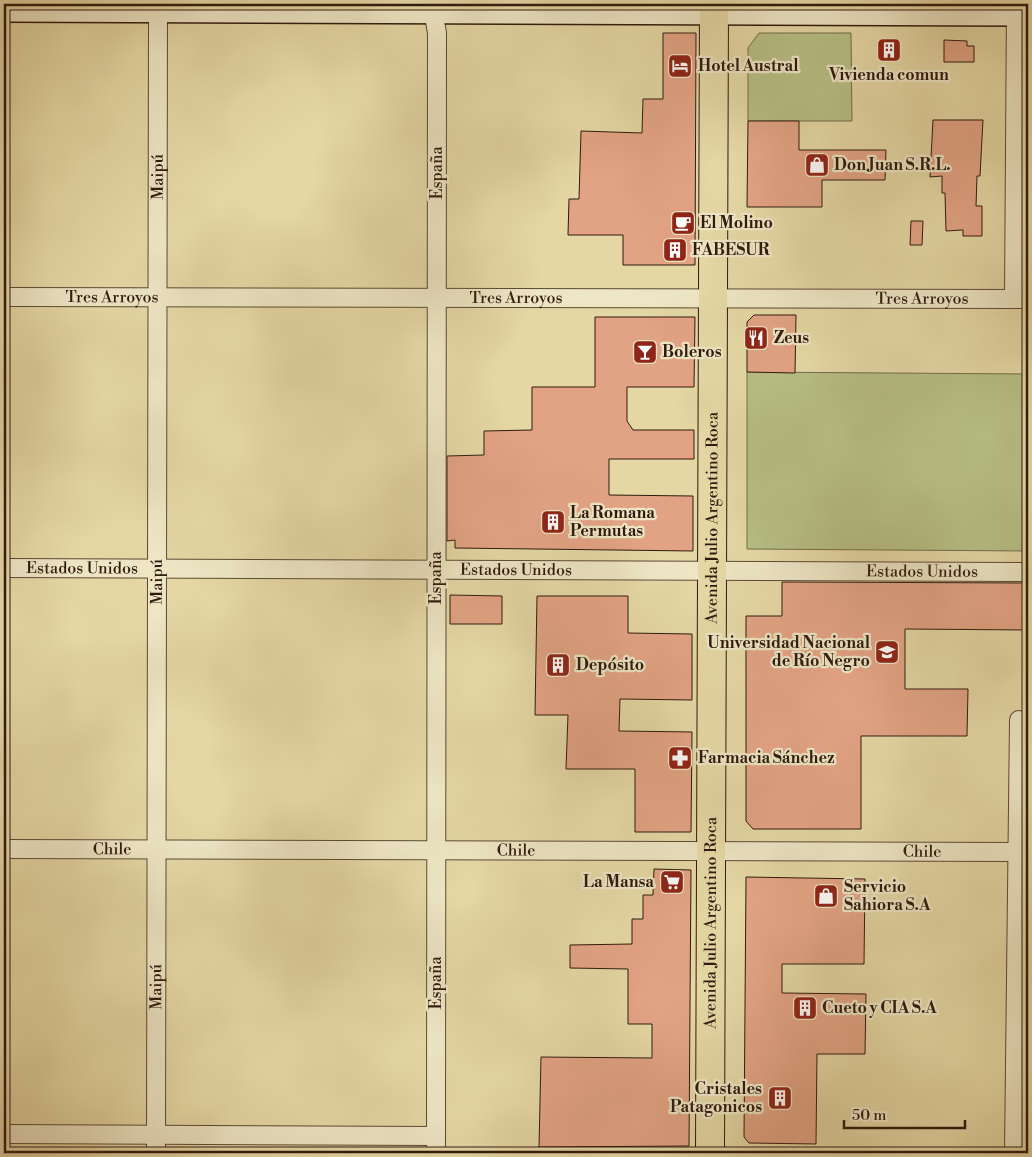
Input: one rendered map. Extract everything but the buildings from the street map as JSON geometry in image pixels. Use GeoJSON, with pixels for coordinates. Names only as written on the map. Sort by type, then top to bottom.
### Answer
{"type":"FeatureCollection","features":[{"type":"Feature","properties":{"kind":"main road"},"geometry":{"type":"LineString","coordinates":[[4,9],[283,7],[1020,10]]}},
{"type":"Feature","properties":{"kind":"main road","name":"Avenida Julio Argentino Roca"},"geometry":{"type":"LineString","coordinates":[[710,1153],[720,851],[722,8]]}},
{"type":"Feature","properties":{"kind":"main road","name":"Avenida Julio Argentino Roca"},"geometry":{"type":"LineString","coordinates":[[720,851],[729,1153]]}},
{"type":"Feature","properties":{"kind":"street","name":"Maipú"},"geometry":{"type":"LineString","coordinates":[[144,8],[157,298],[156,1153]]}},
{"type":"Feature","properties":{"kind":"street","name":"España"},"geometry":{"type":"LineString","coordinates":[[433,8],[437,33],[436,1144]]}},
{"type":"Feature","properties":{"kind":"street"},"geometry":{"type":"LineString","coordinates":[[1020,10],[1021,299]]}},
{"type":"Feature","properties":{"kind":"street","name":"Tres Arroyos"},"geometry":{"type":"LineString","coordinates":[[4,297],[1021,299]]}},
{"type":"Feature","properties":{"kind":"street","name":"Estados Unidos"},"geometry":{"type":"LineString","coordinates":[[4,568],[1028,572]]}},
{"type":"Feature","properties":{"kind":"street"},"geometry":{"type":"LineString","coordinates":[[1014,1153],[1022,852],[1019,720]]}},
{"type":"Feature","properties":{"kind":"street","name":"Chile"},"geometry":{"type":"LineString","coordinates":[[4,849],[1022,852]]}},
{"type":"Feature","properties":{"kind":"street"},"geometry":{"type":"LineString","coordinates":[[4,1134],[156,1135],[436,1144]]}},
{"type":"Feature","properties":{"kind":"green space"},"geometry":{"type":"Polygon","coordinates":[[[759,33],[851,33],[852,121],[748,121],[748,48],[759,33]]]}},
{"type":"Feature","properties":{"kind":"green space"},"geometry":{"type":"Polygon","coordinates":[[[747,372],[1028,374],[1028,551],[747,549],[747,372]]]}},
{"type":"Feature","properties":{"kind":"place","name":"Vivienda comun"},"geometry":{"type":"Point","coordinates":[889,50]}},
{"type":"Feature","properties":{"kind":"place","name":"Hotel Austral"},"geometry":{"type":"Point","coordinates":[680,66]}},
{"type":"Feature","properties":{"kind":"place","name":"Don Juan S.R.L."},"geometry":{"type":"Point","coordinates":[817,165]}},
{"type":"Feature","properties":{"kind":"place","name":"El Molino"},"geometry":{"type":"Point","coordinates":[683,223]}},
{"type":"Feature","properties":{"kind":"place","name":"FABESUR"},"geometry":{"type":"Point","coordinates":[675,250]}},
{"type":"Feature","properties":{"kind":"place","name":"Zeus"},"geometry":{"type":"Point","coordinates":[756,338]}},
{"type":"Feature","properties":{"kind":"place","name":"Boleros"},"geometry":{"type":"Point","coordinates":[645,352]}},
{"type":"Feature","properties":{"kind":"place","name":"La Romana Permutas"},"geometry":{"type":"Point","coordinates":[553,522]}},
{"type":"Feature","properties":{"kind":"place","name":"Universidad Nacional de Río Negro"},"geometry":{"type":"Point","coordinates":[887,652]}},
{"type":"Feature","properties":{"kind":"place","name":"Depósito"},"geometry":{"type":"Point","coordinates":[558,665]}},
{"type":"Feature","properties":{"kind":"place","name":"Farmacia Sánchez"},"geometry":{"type":"Point","coordinates":[680,758]}},
{"type":"Feature","properties":{"kind":"place","name":"La Mansa"},"geometry":{"type":"Point","coordinates":[672,882]}},
{"type":"Feature","properties":{"kind":"place","name":"Servicio Sahiora S.A"},"geometry":{"type":"Point","coordinates":[826,896]}},
{"type":"Feature","properties":{"kind":"place","name":"Cueto y CIA S.A"},"geometry":{"type":"Point","coordinates":[805,1008]}},
{"type":"Feature","properties":{"kind":"place","name":"Cristales Patagonicos"},"geometry":{"type":"Point","coordinates":[780,1098]}}]}
